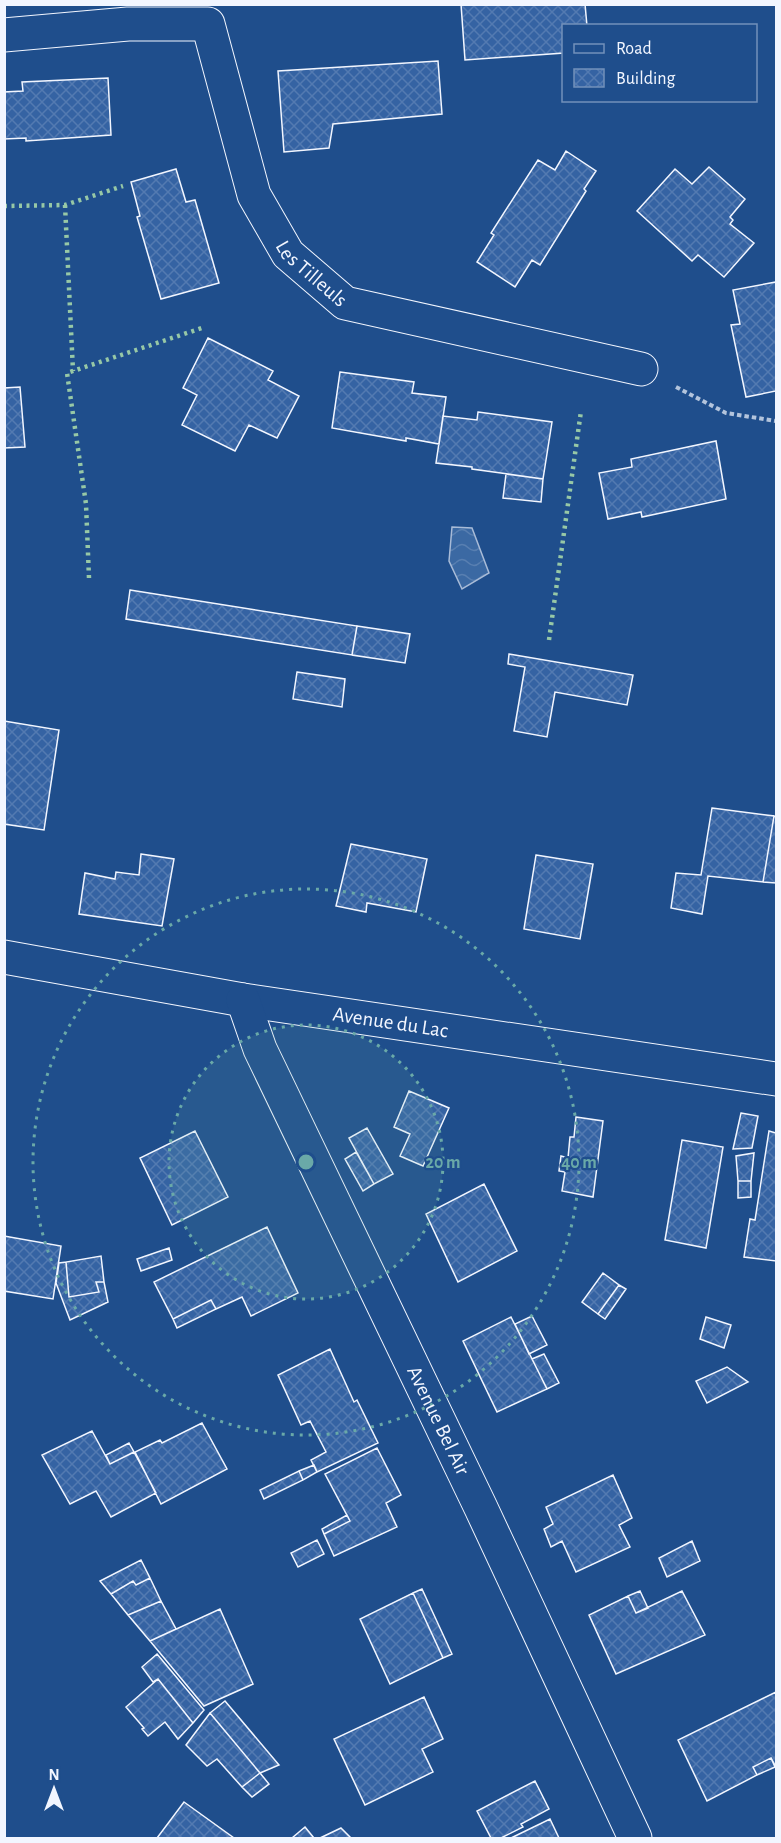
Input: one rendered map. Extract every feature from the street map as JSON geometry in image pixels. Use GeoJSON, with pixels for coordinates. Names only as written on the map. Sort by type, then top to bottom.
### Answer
{"type":"FeatureCollection","features":[{"type":"Feature","properties":{"kind":"street","name":"Les Tilleuls"},"geometry":{"type":"LineString","coordinates":[[4,35],[208,14],[254,195],[288,254],[345,303],[641,369]]}},
{"type":"Feature","properties":{"kind":"street","name":"Avenue du Lac"},"geometry":{"type":"LineString","coordinates":[[4,957],[243,1000],[777,1079]]}},
{"type":"Feature","properties":{"kind":"street","name":"Avenue Bel Air"},"geometry":{"type":"LineString","coordinates":[[243,1000],[260,1049],[481,1508],[635,1839]]}},
{"type":"Feature","properties":{"kind":"path"},"geometry":{"type":"LineString","coordinates":[[641,369],[726,413],[777,421]]}},
{"type":"Feature","properties":{"kind":"water"},"geometry":{"type":"Polygon","coordinates":[[[452,527],[472,528],[489,573],[462,589],[449,561],[452,527]]]}},
{"type":"Feature","properties":{"kind":"building"},"geometry":{"type":"Polygon","coordinates":[[[461,4],[585,4],[587,24],[562,24],[562,53],[465,60],[461,4]]]}},
{"type":"Feature","properties":{"kind":"building"},"geometry":{"type":"Polygon","coordinates":[[[438,61],[442,114],[333,124],[329,148],[284,152],[278,71],[438,61]]]}},
{"type":"Feature","properties":{"kind":"building"},"geometry":{"type":"Polygon","coordinates":[[[108,78],[111,135],[26,141],[26,138],[4,139],[4,92],[23,91],[22,82],[108,78]]]}},
{"type":"Feature","properties":{"kind":"building"},"geometry":{"type":"Polygon","coordinates":[[[566,151],[596,171],[540,265],[532,260],[515,287],[477,262],[494,235],[491,233],[538,160],[555,170],[566,151]]]}},
{"type":"Feature","properties":{"kind":"building"},"geometry":{"type":"Polygon","coordinates":[[[709,167],[745,199],[730,217],[733,220],[730,224],[754,243],[724,277],[698,255],[692,261],[637,211],[675,169],[692,184],[709,167]]]}},
{"type":"Feature","properties":{"kind":"building"},"geometry":{"type":"Polygon","coordinates":[[[176,169],[186,202],[195,200],[219,283],[161,299],[137,217],[140,216],[131,182],[176,169]]]}},
{"type":"Feature","properties":{"kind":"building"},"geometry":{"type":"Polygon","coordinates":[[[776,282],[776,391],[746,397],[731,325],[740,324],[733,290],[776,282]]]}},
{"type":"Feature","properties":{"kind":"building"},"geometry":{"type":"Polygon","coordinates":[[[208,338],[273,371],[268,380],[299,396],[277,438],[249,425],[235,451],[182,425],[197,395],[183,388],[208,338]]]}},
{"type":"Feature","properties":{"kind":"building"},"geometry":{"type":"Polygon","coordinates":[[[340,372],[414,382],[412,393],[446,397],[439,444],[406,438],[406,441],[332,428],[340,372]]]}},
{"type":"Feature","properties":{"kind":"building"},"geometry":{"type":"Polygon","coordinates":[[[20,387],[25,447],[4,448],[4,388],[20,387]]]}},
{"type":"Feature","properties":{"kind":"building"},"geometry":{"type":"Polygon","coordinates":[[[478,412],[552,422],[543,479],[436,463],[443,416],[477,420],[478,412]]]}},
{"type":"Feature","properties":{"kind":"building"},"geometry":{"type":"Polygon","coordinates":[[[716,441],[726,499],[642,517],[641,512],[608,519],[599,473],[632,467],[631,459],[716,441]]]}},
{"type":"Feature","properties":{"kind":"building"},"geometry":{"type":"Polygon","coordinates":[[[506,474],[543,479],[541,502],[503,498],[506,474]]]}},
{"type":"Feature","properties":{"kind":"building"},"geometry":{"type":"Polygon","coordinates":[[[130,590],[357,626],[352,655],[126,619],[130,590]]]}},
{"type":"Feature","properties":{"kind":"building"},"geometry":{"type":"Polygon","coordinates":[[[357,626],[410,634],[405,663],[352,655],[357,626]]]}},
{"type":"Feature","properties":{"kind":"building"},"geometry":{"type":"Polygon","coordinates":[[[509,654],[633,675],[627,705],[555,692],[547,737],[514,731],[525,667],[508,664],[509,654]]]}},
{"type":"Feature","properties":{"kind":"building"},"geometry":{"type":"Polygon","coordinates":[[[297,672],[345,679],[342,707],[293,699],[297,672]]]}},
{"type":"Feature","properties":{"kind":"building"},"geometry":{"type":"Polygon","coordinates":[[[4,721],[59,730],[44,830],[4,824],[4,721]]]}},
{"type":"Feature","properties":{"kind":"building"},"geometry":{"type":"Polygon","coordinates":[[[712,808],[774,816],[763,882],[708,876],[702,914],[671,908],[676,873],[701,875],[712,808]]]}},
{"type":"Feature","properties":{"kind":"building"},"geometry":{"type":"Polygon","coordinates":[[[774,816],[776,817],[776,883],[763,882],[774,816]]]}},
{"type":"Feature","properties":{"kind":"building"},"geometry":{"type":"Polygon","coordinates":[[[351,844],[427,859],[416,912],[367,903],[366,912],[336,906],[351,844]]]}},
{"type":"Feature","properties":{"kind":"building"},"geometry":{"type":"Polygon","coordinates":[[[141,854],[174,859],[162,926],[79,914],[85,873],[115,879],[116,872],[139,875],[141,854]]]}},
{"type":"Feature","properties":{"kind":"building"},"geometry":{"type":"Polygon","coordinates":[[[536,855],[593,864],[580,939],[524,929],[536,855]]]}},
{"type":"Feature","properties":{"kind":"building"},"geometry":{"type":"Polygon","coordinates":[[[409,1091],[449,1108],[423,1166],[400,1156],[410,1134],[394,1127],[409,1091]]]}},
{"type":"Feature","properties":{"kind":"building"},"geometry":{"type":"Polygon","coordinates":[[[741,1113],[758,1116],[752,1148],[733,1149],[741,1113]]]}},
{"type":"Feature","properties":{"kind":"building"},"geometry":{"type":"Polygon","coordinates":[[[576,1117],[603,1121],[593,1197],[562,1191],[565,1172],[559,1171],[561,1156],[568,1158],[570,1137],[574,1137],[576,1117]]]}},
{"type":"Feature","properties":{"kind":"building"},"geometry":{"type":"Polygon","coordinates":[[[367,1128],[393,1174],[374,1184],[349,1138],[367,1128]]]}},
{"type":"Feature","properties":{"kind":"building"},"geometry":{"type":"Polygon","coordinates":[[[195,1131],[228,1197],[172,1225],[140,1158],[195,1131]]]}},
{"type":"Feature","properties":{"kind":"building"},"geometry":{"type":"Polygon","coordinates":[[[769,1131],[776,1133],[776,1261],[744,1257],[750,1219],[755,1220],[769,1131]]]}},
{"type":"Feature","properties":{"kind":"building"},"geometry":{"type":"Polygon","coordinates":[[[682,1140],[723,1147],[706,1248],[665,1240],[682,1140]]]}},
{"type":"Feature","properties":{"kind":"building"},"geometry":{"type":"Polygon","coordinates":[[[356,1152],[374,1184],[363,1191],[345,1159],[356,1152]]]}},
{"type":"Feature","properties":{"kind":"building"},"geometry":{"type":"Polygon","coordinates":[[[754,1153],[751,1181],[738,1181],[736,1156],[754,1153]]]}},
{"type":"Feature","properties":{"kind":"building"},"geometry":{"type":"Polygon","coordinates":[[[738,1181],[751,1181],[751,1197],[738,1198],[738,1181]]]}},
{"type":"Feature","properties":{"kind":"building"},"geometry":{"type":"Polygon","coordinates":[[[484,1184],[517,1251],[458,1282],[426,1214],[484,1184]]]}},
{"type":"Feature","properties":{"kind":"building"},"geometry":{"type":"Polygon","coordinates":[[[267,1227],[298,1293],[251,1316],[242,1297],[216,1309],[211,1300],[173,1319],[154,1282],[267,1227]]]}},
{"type":"Feature","properties":{"kind":"building"},"geometry":{"type":"Polygon","coordinates":[[[4,1236],[61,1246],[53,1299],[4,1291],[4,1236]]]}},
{"type":"Feature","properties":{"kind":"building"},"geometry":{"type":"Polygon","coordinates":[[[169,1248],[172,1260],[141,1271],[137,1259],[169,1248]]]}},
{"type":"Feature","properties":{"kind":"building"},"geometry":{"type":"Polygon","coordinates":[[[101,1256],[104,1282],[96,1282],[99,1292],[69,1297],[66,1262],[101,1256]]]}},
{"type":"Feature","properties":{"kind":"building"},"geometry":{"type":"Polygon","coordinates":[[[66,1262],[69,1297],[99,1292],[96,1282],[104,1282],[108,1302],[70,1320],[56,1283],[59,1263],[66,1262]]]}},
{"type":"Feature","properties":{"kind":"building"},"geometry":{"type":"Polygon","coordinates":[[[603,1273],[619,1285],[598,1314],[582,1302],[603,1273]]]}},
{"type":"Feature","properties":{"kind":"building"},"geometry":{"type":"Polygon","coordinates":[[[619,1285],[626,1289],[605,1319],[598,1314],[619,1285]]]}},
{"type":"Feature","properties":{"kind":"building"},"geometry":{"type":"Polygon","coordinates":[[[211,1300],[216,1309],[177,1328],[173,1319],[211,1300]]]}},
{"type":"Feature","properties":{"kind":"building"},"geometry":{"type":"Polygon","coordinates":[[[532,1316],[547,1345],[529,1354],[515,1324],[532,1316]]]}},
{"type":"Feature","properties":{"kind":"building"},"geometry":{"type":"Polygon","coordinates":[[[511,1317],[547,1389],[497,1412],[463,1341],[511,1317]]]}},
{"type":"Feature","properties":{"kind":"building"},"geometry":{"type":"Polygon","coordinates":[[[706,1317],[731,1325],[724,1348],[700,1339],[706,1317]]]}},
{"type":"Feature","properties":{"kind":"building"},"geometry":{"type":"Polygon","coordinates":[[[330,1349],[354,1402],[357,1400],[378,1443],[317,1472],[311,1460],[326,1452],[310,1421],[301,1425],[278,1375],[330,1349]]]}},
{"type":"Feature","properties":{"kind":"building"},"geometry":{"type":"Polygon","coordinates":[[[544,1354],[559,1383],[547,1389],[532,1359],[544,1354]]]}},
{"type":"Feature","properties":{"kind":"building"},"geometry":{"type":"Polygon","coordinates":[[[727,1367],[748,1382],[707,1403],[696,1381],[727,1367]]]}},
{"type":"Feature","properties":{"kind":"building"},"geometry":{"type":"Polygon","coordinates":[[[202,1423],[227,1469],[161,1504],[135,1452],[160,1440],[162,1443],[202,1423]]]}},
{"type":"Feature","properties":{"kind":"building"},"geometry":{"type":"Polygon","coordinates":[[[92,1431],[110,1464],[134,1452],[156,1493],[111,1517],[96,1491],[70,1504],[42,1455],[92,1431]]]}},
{"type":"Feature","properties":{"kind":"building"},"geometry":{"type":"Polygon","coordinates":[[[129,1443],[134,1452],[110,1464],[106,1455],[129,1443]]]}},
{"type":"Feature","properties":{"kind":"building"},"geometry":{"type":"Polygon","coordinates":[[[377,1448],[401,1495],[386,1503],[397,1527],[334,1556],[324,1534],[350,1521],[325,1474],[377,1448]]]}},
{"type":"Feature","properties":{"kind":"building"},"geometry":{"type":"Polygon","coordinates":[[[314,1465],[317,1472],[303,1480],[299,1471],[314,1465]]]}},
{"type":"Feature","properties":{"kind":"building"},"geometry":{"type":"Polygon","coordinates":[[[299,1471],[303,1480],[264,1499],[260,1490],[299,1471]]]}},
{"type":"Feature","properties":{"kind":"building"},"geometry":{"type":"Polygon","coordinates":[[[613,1475],[632,1518],[619,1525],[630,1547],[576,1572],[562,1541],[551,1547],[544,1529],[553,1524],[546,1507],[613,1475]]]}},
{"type":"Feature","properties":{"kind":"building"},"geometry":{"type":"Polygon","coordinates":[[[347,1515],[350,1521],[324,1534],[322,1529],[347,1515]]]}},
{"type":"Feature","properties":{"kind":"building"},"geometry":{"type":"Polygon","coordinates":[[[317,1540],[324,1554],[298,1567],[291,1553],[317,1540]]]}},
{"type":"Feature","properties":{"kind":"building"},"geometry":{"type":"Polygon","coordinates":[[[692,1541],[700,1561],[667,1577],[659,1558],[692,1541]]]}},
{"type":"Feature","properties":{"kind":"building"},"geometry":{"type":"Polygon","coordinates":[[[141,1560],[150,1578],[136,1585],[133,1581],[111,1594],[100,1581],[141,1560]]]}},
{"type":"Feature","properties":{"kind":"building"},"geometry":{"type":"Polygon","coordinates":[[[150,1578],[161,1601],[128,1615],[111,1594],[133,1581],[136,1585],[150,1578]]]}},
{"type":"Feature","properties":{"kind":"building"},"geometry":{"type":"Polygon","coordinates":[[[422,1589],[452,1654],[443,1658],[413,1593],[422,1589]]]}},
{"type":"Feature","properties":{"kind":"building"},"geometry":{"type":"Polygon","coordinates":[[[640,1591],[648,1608],[636,1613],[628,1596],[640,1591]]]}},
{"type":"Feature","properties":{"kind":"building"},"geometry":{"type":"Polygon","coordinates":[[[682,1591],[705,1635],[616,1674],[589,1615],[628,1596],[636,1613],[682,1591]]]}},
{"type":"Feature","properties":{"kind":"building"},"geometry":{"type":"Polygon","coordinates":[[[413,1593],[443,1658],[390,1684],[360,1619],[413,1593]]]}},
{"type":"Feature","properties":{"kind":"building"},"geometry":{"type":"Polygon","coordinates":[[[161,1601],[176,1629],[150,1641],[128,1615],[161,1601]]]}},
{"type":"Feature","properties":{"kind":"building"},"geometry":{"type":"Polygon","coordinates":[[[220,1609],[253,1684],[204,1706],[150,1641],[220,1609]]]}},
{"type":"Feature","properties":{"kind":"building"},"geometry":{"type":"Polygon","coordinates":[[[157,1654],[204,1710],[193,1723],[158,1679],[153,1682],[142,1667],[157,1654]]]}},
{"type":"Feature","properties":{"kind":"building"},"geometry":{"type":"Polygon","coordinates":[[[158,1679],[193,1723],[178,1739],[165,1722],[148,1736],[126,1707],[158,1679]]]}},
{"type":"Feature","properties":{"kind":"building"},"geometry":{"type":"Polygon","coordinates":[[[776,1692],[776,1767],[771,1758],[753,1767],[757,1775],[707,1801],[678,1740],[776,1692]]]}},
{"type":"Feature","properties":{"kind":"building"},"geometry":{"type":"Polygon","coordinates":[[[424,1697],[443,1739],[422,1749],[433,1772],[365,1805],[334,1739],[424,1697]]]}},
{"type":"Feature","properties":{"kind":"building"},"geometry":{"type":"Polygon","coordinates":[[[225,1701],[279,1765],[260,1773],[210,1713],[225,1701]]]}},
{"type":"Feature","properties":{"kind":"building"},"geometry":{"type":"Polygon","coordinates":[[[210,1713],[260,1773],[242,1787],[217,1759],[207,1766],[186,1745],[210,1713]]]}},
{"type":"Feature","properties":{"kind":"building"},"geometry":{"type":"Polygon","coordinates":[[[771,1758],[775,1767],[757,1775],[753,1767],[771,1758]]]}},
{"type":"Feature","properties":{"kind":"building"},"geometry":{"type":"Polygon","coordinates":[[[260,1773],[269,1784],[252,1797],[242,1787],[260,1773]]]}},
{"type":"Feature","properties":{"kind":"building"},"geometry":{"type":"Polygon","coordinates":[[[535,1781],[549,1809],[521,1824],[523,1827],[501,1838],[491,1838],[477,1811],[535,1781]]]}},
{"type":"Feature","properties":{"kind":"building"},"geometry":{"type":"Polygon","coordinates":[[[184,1802],[234,1838],[157,1838],[184,1802]]]}},
{"type":"Feature","properties":{"kind":"building"},"geometry":{"type":"Polygon","coordinates":[[[550,1819],[559,1838],[511,1838],[550,1819]]]}},
{"type":"Feature","properties":{"kind":"building"},"geometry":{"type":"Polygon","coordinates":[[[305,1827],[314,1838],[292,1838],[305,1827]]]}},
{"type":"Feature","properties":{"kind":"building"},"geometry":{"type":"Polygon","coordinates":[[[341,1828],[349,1838],[320,1838],[341,1828]]]}},
{"type":"Feature","properties":{"kind":"hedge"},"geometry":{"type":"LineString","coordinates":[[4,206],[65,205],[123,186]]}},
{"type":"Feature","properties":{"kind":"hedge"},"geometry":{"type":"LineString","coordinates":[[65,205],[73,371]]}},
{"type":"Feature","properties":{"kind":"hedge"},"geometry":{"type":"LineString","coordinates":[[89,578],[86,504],[67,373],[205,327]]}},
{"type":"Feature","properties":{"kind":"hedge"},"geometry":{"type":"LineString","coordinates":[[549,640],[581,411]]}}]}
